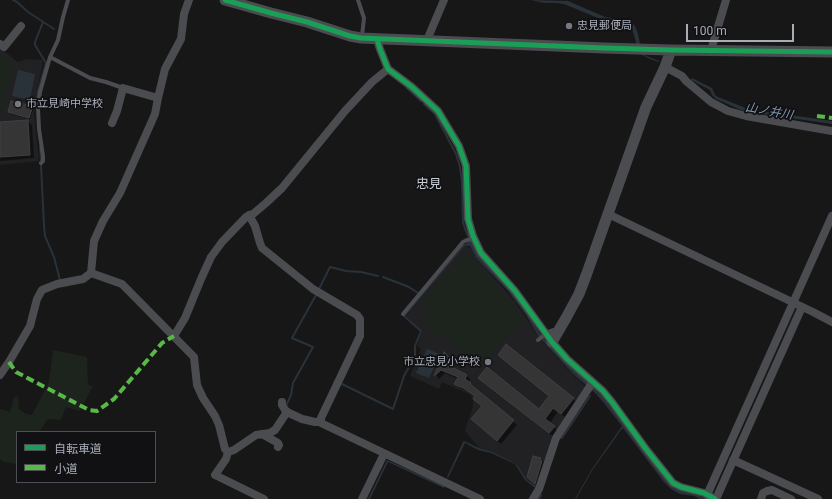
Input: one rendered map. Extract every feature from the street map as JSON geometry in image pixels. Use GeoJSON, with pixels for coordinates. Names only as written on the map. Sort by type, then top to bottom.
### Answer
{"type":"FeatureCollection","features":[{"type":"Feature","properties":{"kind":"street"},"geometry":{"type":"LineString","coordinates":[[0,375],[30,326],[37,299],[42,290],[57,284],[83,279],[91,273],[94,241],[98,230],[120,193],[155,114],[164,70],[181,39],[184,14],[188,0]]}},
{"type":"Feature","properties":{"kind":"street"},"geometry":{"type":"LineString","coordinates":[[224,0],[361,38],[671,50],[832,52]]}},
{"type":"Feature","properties":{"kind":"street"},"geometry":{"type":"LineString","coordinates":[[427,40],[444,0]]}},
{"type":"Feature","properties":{"kind":"street"},"geometry":{"type":"LineString","coordinates":[[711,50],[726,0]]}},
{"type":"Feature","properties":{"kind":"street"},"geometry":{"type":"LineString","coordinates":[[0,44],[4,47],[21,26]]}},
{"type":"Feature","properties":{"kind":"street"},"geometry":{"type":"LineString","coordinates":[[377,39],[388,69],[412,87],[438,112],[459,146],[466,166],[468,219],[474,239],[482,254],[515,291],[547,337],[567,359],[592,383],[603,391],[646,450],[673,483],[681,488],[707,495],[715,499],[802,306]]}},
{"type":"Feature","properties":{"kind":"street"},"geometry":{"type":"LineString","coordinates":[[547,337],[558,332],[582,287],[646,107],[665,67],[671,50]]}},
{"type":"Feature","properties":{"kind":"street"},"geometry":{"type":"LineString","coordinates":[[665,67],[682,76],[711,102],[728,111],[746,116],[832,131]]}},
{"type":"Feature","properties":{"kind":"street"},"geometry":{"type":"LineString","coordinates":[[174,336],[185,318],[211,257],[222,242],[246,217],[253,214],[282,188],[345,111],[372,82],[388,69]]}},
{"type":"Feature","properties":{"kind":"street"},"geometry":{"type":"LineString","coordinates":[[112,123],[123,88],[158,98]]}},
{"type":"Feature","properties":{"kind":"street"},"geometry":{"type":"LineString","coordinates":[[608,214],[802,306],[832,322]]}},
{"type":"Feature","properties":{"kind":"street"},"geometry":{"type":"LineString","coordinates":[[249,215],[255,226],[262,248],[313,289],[357,315],[360,319],[360,336],[321,418],[321,422]]}},
{"type":"Feature","properties":{"kind":"street"},"geometry":{"type":"LineString","coordinates":[[707,495],[832,216]]}},
{"type":"Feature","properties":{"kind":"street"},"geometry":{"type":"LineString","coordinates":[[91,273],[122,284],[194,357],[197,385],[219,424],[225,449],[228,452]]}},
{"type":"Feature","properties":{"kind":"street"},"geometry":{"type":"LineString","coordinates":[[533,499],[539,489],[556,438],[592,383]]}},
{"type":"Feature","properties":{"kind":"street"},"geometry":{"type":"LineString","coordinates":[[282,402],[282,405],[287,412],[302,419],[321,422],[384,454],[480,499]]}},
{"type":"Feature","properties":{"kind":"street"},"geometry":{"type":"LineString","coordinates":[[228,452],[234,450],[256,435],[270,433],[275,430],[287,412]]}},
{"type":"Feature","properties":{"kind":"street"},"geometry":{"type":"LineString","coordinates":[[262,434],[278,443],[280,445],[278,447]]}},
{"type":"Feature","properties":{"kind":"street"},"geometry":{"type":"LineString","coordinates":[[228,452],[226,459],[215,475],[251,496],[264,499]]}},
{"type":"Feature","properties":{"kind":"street"},"geometry":{"type":"LineString","coordinates":[[362,499],[384,454]]}},
{"type":"Feature","properties":{"kind":"street"},"geometry":{"type":"LineString","coordinates":[[733,460],[818,499]]}},
{"type":"Feature","properties":{"kind":"street"},"geometry":{"type":"LineString","coordinates":[[761,499],[763,493],[772,490],[791,499]]}},
{"type":"Feature","properties":{"kind":"lane"},"geometry":{"type":"LineString","coordinates":[[41,163],[43,161],[43,156],[38,108],[40,92],[50,56],[58,40],[68,0]]}},
{"type":"Feature","properties":{"kind":"lane"},"geometry":{"type":"LineString","coordinates":[[358,0],[364,18],[361,38]]}},
{"type":"Feature","properties":{"kind":"lane"},"geometry":{"type":"LineString","coordinates":[[50,56],[90,78],[123,88]]}},
{"type":"Feature","properties":{"kind":"lane"},"geometry":{"type":"LineString","coordinates":[[403,314],[463,242],[474,239]]}},
{"type":"Feature","properties":{"kind":"lane"},"geometry":{"type":"LineString","coordinates":[[538,340],[547,337]]}},
{"type":"Feature","properties":{"kind":"shaded area","name":"市立見崎中学校"},"geometry":{"type":"Polygon","coordinates":[[[0,48],[18,62],[27,59],[42,60],[43,62],[36,95],[34,114],[39,161],[0,165],[0,48]]]}},
{"type":"Feature","properties":{"kind":"shaded area"},"geometry":{"type":"Polygon","coordinates":[[[0,55],[14,65],[0,112],[0,55]]]}},
{"type":"Feature","properties":{"kind":"shaded area","name":"市立忠見小学校"},"geometry":{"type":"Polygon","coordinates":[[[467,246],[512,298],[538,337],[585,386],[552,437],[536,486],[527,480],[516,463],[493,452],[479,448],[466,432],[465,430],[473,406],[471,395],[442,382],[439,389],[410,376],[421,349],[417,346],[422,331],[406,316],[463,247],[467,246]]]}},
{"type":"Feature","properties":{"kind":"shaded area"},"geometry":{"type":"Polygon","coordinates":[[[464,253],[521,313],[523,319],[520,325],[499,343],[487,363],[481,364],[473,362],[426,324],[424,320],[426,310],[422,303],[423,300],[464,253]]]}},
{"type":"Feature","properties":{"kind":"shaded area"},"geometry":{"type":"Polygon","coordinates":[[[53,350],[87,357],[88,385],[93,386],[80,411],[66,407],[61,420],[48,419],[40,431],[16,431],[16,464],[4,462],[0,459],[0,409],[10,412],[14,397],[18,396],[19,409],[26,414],[32,415],[49,382],[53,350]]]}},
{"type":"Feature","properties":{"kind":"water"},"geometry":{"type":"Polygon","coordinates":[[[531,0],[568,1],[605,17],[629,21],[635,26],[642,54],[659,62],[639,53],[632,28],[623,24],[598,18],[564,4],[544,3],[531,0]]]}},
{"type":"Feature","properties":{"kind":"water"},"geometry":{"type":"Polygon","coordinates":[[[18,70],[35,74],[30,100],[12,96],[18,70]]]}},
{"type":"Feature","properties":{"kind":"water","name":"山ノ井川"},"geometry":{"type":"Polygon","coordinates":[[[692,78],[712,88],[715,95],[718,97],[748,109],[832,121],[832,124],[741,110],[716,99],[710,90],[691,80],[692,78]]]}},
{"type":"Feature","properties":{"kind":"water"},"geometry":{"type":"Polygon","coordinates":[[[469,241],[472,241],[519,300],[541,335],[603,397],[674,488],[693,493],[707,499],[700,499],[694,496],[680,494],[671,489],[663,481],[623,428],[593,469],[575,499],[592,469],[622,426],[594,392],[573,374],[538,336],[526,315],[508,291],[476,258],[470,246],[465,245],[469,241]]]}},
{"type":"Feature","properties":{"kind":"water"},"geometry":{"type":"Polygon","coordinates":[[[427,349],[440,354],[429,378],[416,373],[427,349]]]}},
{"type":"Feature","properties":{"kind":"water"},"geometry":{"type":"Polygon","coordinates":[[[464,441],[479,448],[493,452],[515,463],[527,480],[536,486],[535,488],[525,480],[515,464],[491,453],[478,450],[465,443],[448,478],[447,477],[464,441]]]}},
{"type":"Feature","properties":{"kind":"water"},"geometry":{"type":"Polygon","coordinates":[[[387,460],[445,486],[444,488],[388,462],[370,499],[368,499],[387,460]]]}},
{"type":"Feature","properties":{"kind":"building"},"geometry":{"type":"Polygon","coordinates":[[[11,101],[33,106],[29,118],[8,112],[11,101]]]}},
{"type":"Feature","properties":{"kind":"building"},"geometry":{"type":"Polygon","coordinates":[[[28,120],[30,155],[0,157],[0,122],[28,120]]]}},
{"type":"Feature","properties":{"kind":"building"},"geometry":{"type":"Polygon","coordinates":[[[506,344],[574,398],[561,414],[553,408],[545,419],[555,426],[549,433],[478,378],[487,367],[539,409],[549,396],[498,355],[506,344]]]}},
{"type":"Feature","properties":{"kind":"building"},"geometry":{"type":"Polygon","coordinates":[[[444,352],[451,359],[446,364],[467,375],[465,379],[471,383],[470,384],[514,420],[497,441],[471,419],[482,406],[473,399],[475,396],[454,384],[458,377],[441,370],[434,376],[444,352]]]}},
{"type":"Feature","properties":{"kind":"building"},"geometry":{"type":"Polygon","coordinates":[[[533,456],[541,458],[540,460],[542,461],[535,484],[527,477],[533,456]]]}},
{"type":"Feature","properties":{"kind":"waterway"},"geometry":{"type":"LineString","coordinates":[[13,0],[54,29]]}},
{"type":"Feature","properties":{"kind":"waterway"},"geometry":{"type":"LineString","coordinates":[[36,105],[38,91],[46,63],[35,45],[43,22]]}},
{"type":"Feature","properties":{"kind":"waterway"},"geometry":{"type":"LineString","coordinates":[[407,88],[421,101]]}},
{"type":"Feature","properties":{"kind":"waterway"},"geometry":{"type":"LineString","coordinates":[[424,104],[435,114],[456,154],[462,182],[463,222],[470,240]]}},
{"type":"Feature","properties":{"kind":"waterway"},"geometry":{"type":"LineString","coordinates":[[40,147],[41,160]]}},
{"type":"Feature","properties":{"kind":"waterway"},"geometry":{"type":"LineString","coordinates":[[41,165],[45,236],[54,257],[60,280]]}},
{"type":"Feature","properties":{"kind":"waterway"},"geometry":{"type":"LineString","coordinates":[[342,384],[393,409],[404,376],[415,356],[415,346],[421,331],[404,316],[463,246],[468,244]]}},
{"type":"Feature","properties":{"kind":"waterway"},"geometry":{"type":"LineString","coordinates":[[319,289],[330,267],[378,276]]}},
{"type":"Feature","properties":{"kind":"waterway"},"geometry":{"type":"LineString","coordinates":[[383,277],[409,287],[418,293]]}},
{"type":"Feature","properties":{"kind":"waterway"},"geometry":{"type":"LineString","coordinates":[[286,406],[291,395],[293,383],[313,347],[292,338],[316,295]]}},
{"type":"Feature","properties":{"kind":"waterway"},"geometry":{"type":"LineString","coordinates":[[562,438],[590,396]]}},
{"type":"Feature","properties":{"kind":"waterway"},"geometry":{"type":"LineString","coordinates":[[539,499],[541,495]]}},
{"type":"Feature","properties":{"kind":"marked path"},"geometry":{"type":"LineString","coordinates":[[817,116],[832,118]]}},
{"type":"Feature","properties":{"kind":"marked path"},"geometry":{"type":"LineString","coordinates":[[9,362],[16,372],[89,410],[97,411],[114,399],[162,343],[174,336]]}},
{"type":"Feature","properties":{"kind":"cycle path"},"geometry":{"type":"LineString","coordinates":[[225,0],[361,38],[671,50],[832,52]]}},
{"type":"Feature","properties":{"kind":"cycle path"},"geometry":{"type":"LineString","coordinates":[[377,39],[388,69],[412,87],[438,111],[459,146],[466,166],[468,219],[473,236],[481,253],[515,291],[552,342],[567,359],[603,391],[673,483],[681,487],[704,493],[715,499]]}},
{"type":"Feature","properties":{"kind":"place","name":"忠見郵便局"},"geometry":{"type":"Point","coordinates":[569,26]}},
{"type":"Feature","properties":{"kind":"place","name":"市立見崎中学校"},"geometry":{"type":"Point","coordinates":[18,104]}},
{"type":"Feature","properties":{"kind":"place","name":"市立忠見小学校"},"geometry":{"type":"Point","coordinates":[488,362]}},
{"type":"Feature","properties":{"kind":"district","name":"忠見"},"geometry":{"type":"Point","coordinates":[429,185]}}]}
